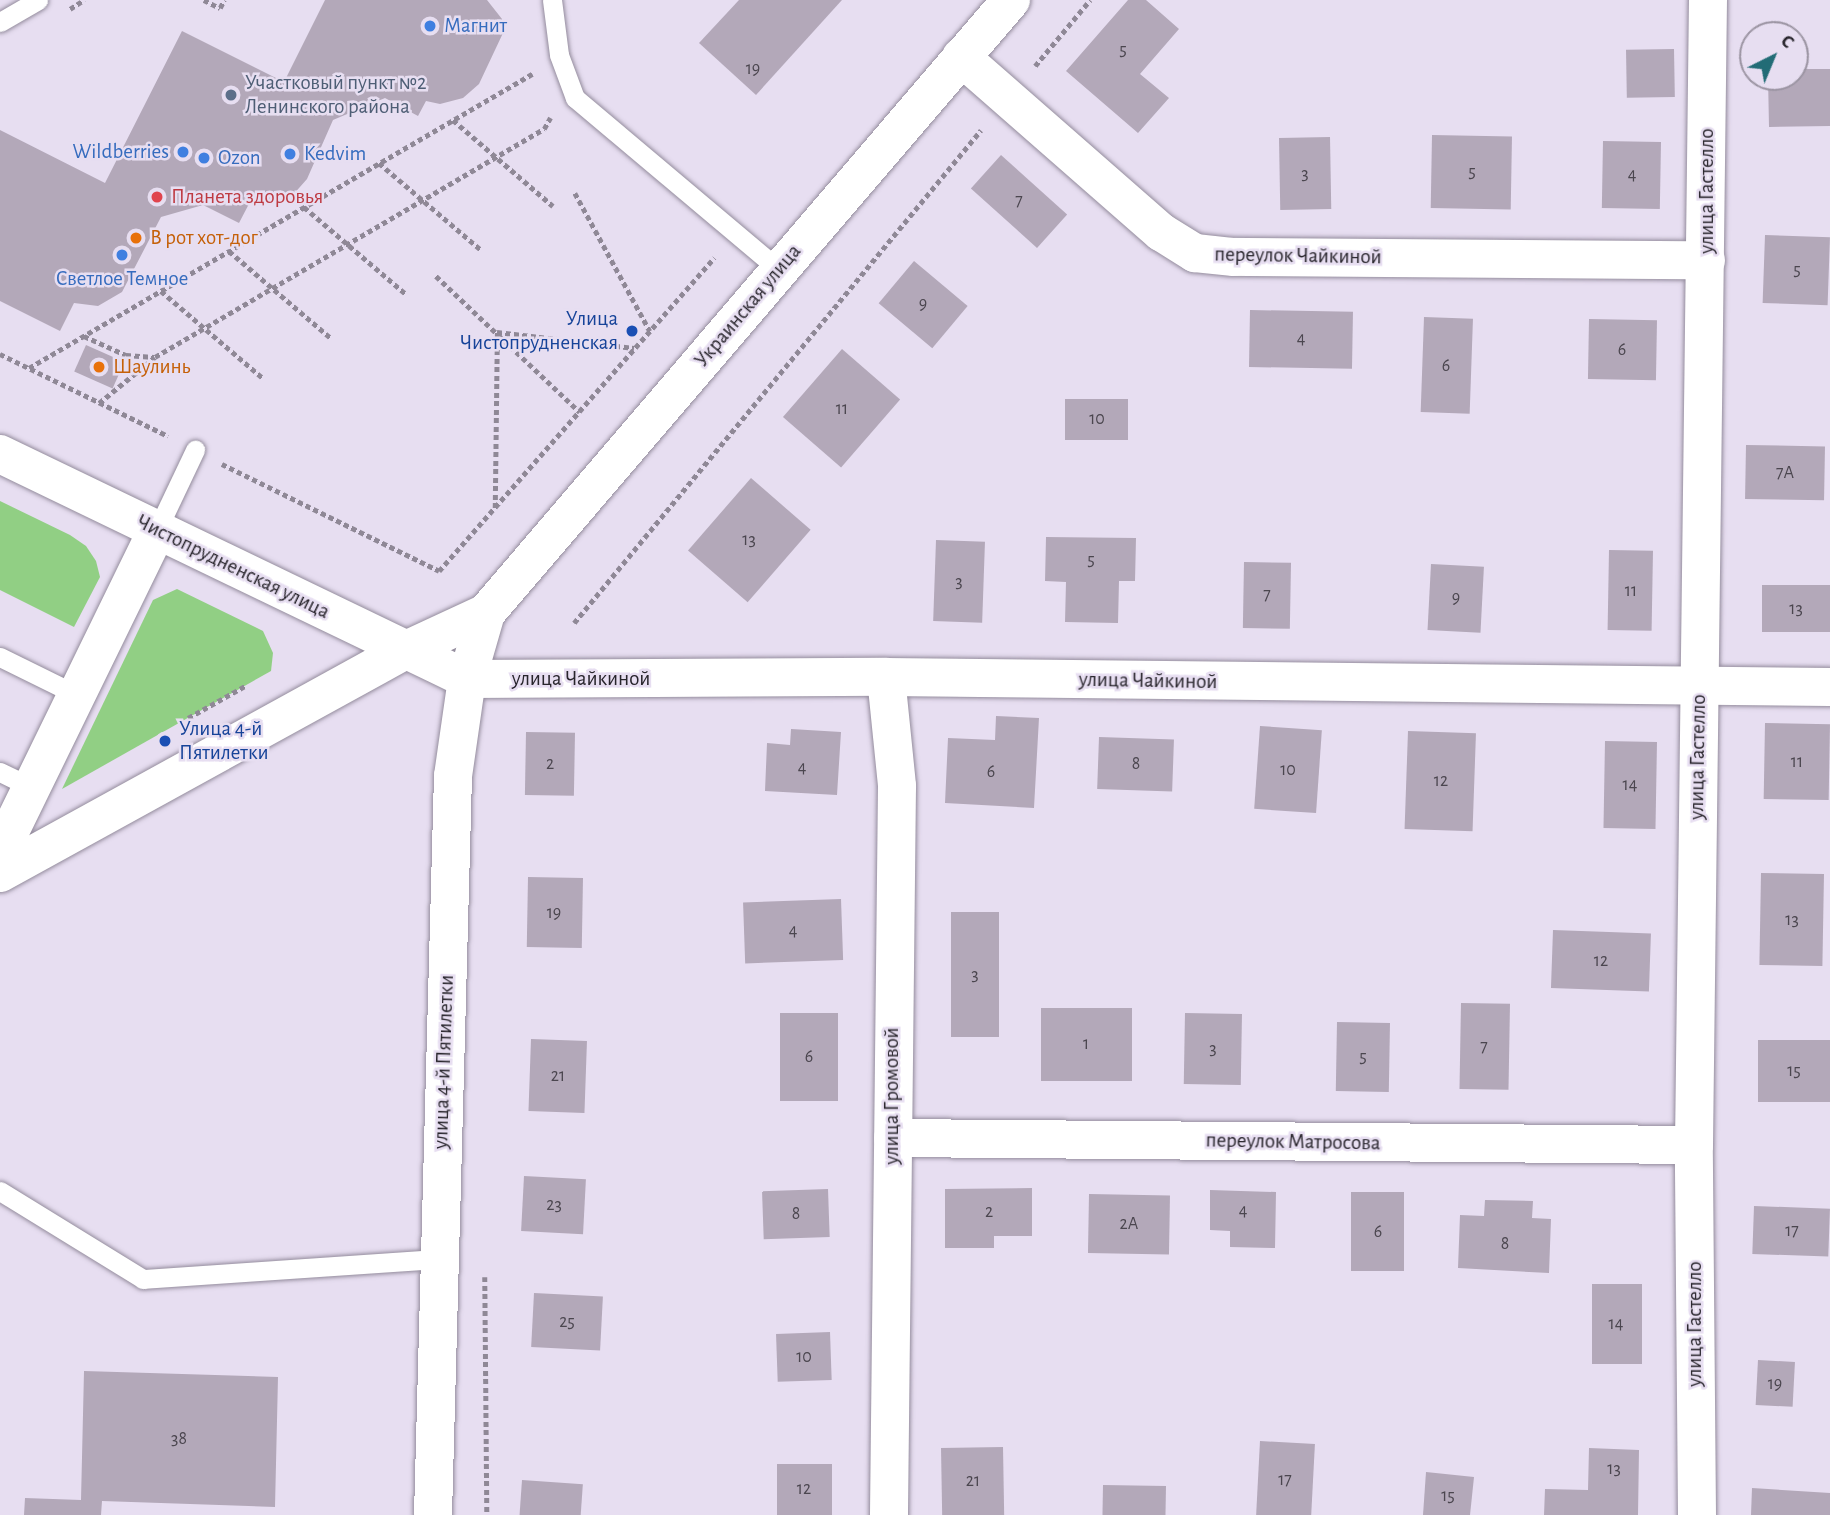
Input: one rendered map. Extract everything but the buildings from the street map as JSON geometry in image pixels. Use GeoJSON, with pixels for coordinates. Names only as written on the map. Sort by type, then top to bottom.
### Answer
{"type":"FeatureCollection","features":[{"type":"Feature","properties":{"kind":"street","name":"Украинская улица"},"geometry":{"type":"LineString","coordinates":[[486,613],[1011,0]]}},
{"type":"Feature","properties":{"kind":"street","name":"улица Гастелло"},"geometry":{"type":"LineString","coordinates":[[1697,1515],[1694,1145],[1708,0]]}},
{"type":"Feature","properties":{"kind":"street","name":"переулок Чайкиной"},"geometry":{"type":"LineString","coordinates":[[961,57],[1161,232],[1195,253],[1234,257],[1706,260]]}},
{"type":"Feature","properties":{"kind":"street","name":"Чистопрудненская улица"},"geometry":{"type":"LineString","coordinates":[[0,454],[467,680]]}},
{"type":"Feature","properties":{"kind":"street"},"geometry":{"type":"LineString","coordinates":[[0,852],[16,779],[76,695],[157,530]]}},
{"type":"Feature","properties":{"kind":"street"},"geometry":{"type":"LineString","coordinates":[[0,873],[406,650],[486,613]]}},
{"type":"Feature","properties":{"kind":"street","name":"улица 4-й Пятилетки"},"geometry":{"type":"LineString","coordinates":[[433,1515],[453,776],[467,680],[486,613]]}},
{"type":"Feature","properties":{"kind":"street","name":"улица Чайкиной"},"geometry":{"type":"LineString","coordinates":[[467,680],[886,677],[1699,688],[1830,687]]}},
{"type":"Feature","properties":{"kind":"street","name":"улица Громовой"},"geometry":{"type":"LineString","coordinates":[[886,677],[897,786],[889,1515]]}},
{"type":"Feature","properties":{"kind":"street","name":"переулок Матросова"},"geometry":{"type":"LineString","coordinates":[[893,1138],[1694,1145]]}},
{"type":"Feature","properties":{"kind":"lane"},"geometry":{"type":"LineString","coordinates":[[0,22],[38,0]]}},
{"type":"Feature","properties":{"kind":"lane"},"geometry":{"type":"LineString","coordinates":[[552,0],[559,55],[575,98],[779,270]]}},
{"type":"Feature","properties":{"kind":"lane"},"geometry":{"type":"LineString","coordinates":[[157,530],[195,450]]}},
{"type":"Feature","properties":{"kind":"lane"},"geometry":{"type":"LineString","coordinates":[[0,657],[76,695]]}},
{"type":"Feature","properties":{"kind":"lane"},"geometry":{"type":"LineString","coordinates":[[0,1191],[143,1279],[438,1259]]}},
{"type":"Feature","properties":{"kind":"path"},"geometry":{"type":"LineString","coordinates":[[204,0],[220,8],[224,0]]}},
{"type":"Feature","properties":{"kind":"path"},"geometry":{"type":"LineString","coordinates":[[1029,72],[1090,0]]}},
{"type":"Feature","properties":{"kind":"path"},"geometry":{"type":"LineString","coordinates":[[28,368],[544,68]]}},
{"type":"Feature","properties":{"kind":"path"},"geometry":{"type":"LineString","coordinates":[[100,403],[155,357],[544,129],[551,110]]}},
{"type":"Feature","properties":{"kind":"path"},"geometry":{"type":"LineString","coordinates":[[453,120],[553,206]]}},
{"type":"Feature","properties":{"kind":"path"},"geometry":{"type":"LineString","coordinates":[[574,623],[984,127]]}},
{"type":"Feature","properties":{"kind":"path"},"geometry":{"type":"LineString","coordinates":[[379,163],[480,249]]}},
{"type":"Feature","properties":{"kind":"path"},"geometry":{"type":"LineString","coordinates":[[575,193],[650,331]]}},
{"type":"Feature","properties":{"kind":"path"},"geometry":{"type":"LineString","coordinates":[[304,207],[406,294]]}},
{"type":"Feature","properties":{"kind":"path"},"geometry":{"type":"LineString","coordinates":[[427,569],[439,571],[736,233]]}},
{"type":"Feature","properties":{"kind":"path"},"geometry":{"type":"LineString","coordinates":[[229,251],[332,339]]}},
{"type":"Feature","properties":{"kind":"path"},"geometry":{"type":"LineString","coordinates":[[436,276],[580,412]]}},
{"type":"Feature","properties":{"kind":"path"},"geometry":{"type":"LineString","coordinates":[[161,290],[264,379]]}},
{"type":"Feature","properties":{"kind":"path"},"geometry":{"type":"LineString","coordinates":[[497,332],[635,348]]}},
{"type":"Feature","properties":{"kind":"path"},"geometry":{"type":"LineString","coordinates":[[495,508],[497,332]]}},
{"type":"Feature","properties":{"kind":"path"},"geometry":{"type":"LineString","coordinates":[[83,336],[126,355],[155,357]]}},
{"type":"Feature","properties":{"kind":"green space"},"geometry":{"type":"Polygon","coordinates":[[[0,501],[70,535],[86,546],[96,561],[100,577],[74,627],[0,590],[0,501]]]}},
{"type":"Feature","properties":{"kind":"green space"},"geometry":{"type":"Polygon","coordinates":[[[177,589],[263,631],[273,653],[271,671],[62,789],[153,600],[177,589]]]}},
{"type":"Feature","properties":{"kind":"place","name":"Магнит"},"geometry":{"type":"Point","coordinates":[430,26]}},
{"type":"Feature","properties":{"kind":"place","name":"Участковый пункт №2 Ленинского района"},"geometry":{"type":"Point","coordinates":[231,95]}},
{"type":"Feature","properties":{"kind":"place","name":"Wildberries"},"geometry":{"type":"Point","coordinates":[183,152]}},
{"type":"Feature","properties":{"kind":"place","name":"Kedvim"},"geometry":{"type":"Point","coordinates":[290,154]}},
{"type":"Feature","properties":{"kind":"place","name":"Ozon"},"geometry":{"type":"Point","coordinates":[204,158]}},
{"type":"Feature","properties":{"kind":"place","name":"Планета здоровья"},"geometry":{"type":"Point","coordinates":[157,197]}},
{"type":"Feature","properties":{"kind":"place","name":"В рот хот-дог"},"geometry":{"type":"Point","coordinates":[136,238]}},
{"type":"Feature","properties":{"kind":"place","name":"Светлое Темное"},"geometry":{"type":"Point","coordinates":[122,255]}},
{"type":"Feature","properties":{"kind":"place","name":"Улица Чистопрудненская"},"geometry":{"type":"Point","coordinates":[632,331]}},
{"type":"Feature","properties":{"kind":"place","name":"Шаулинь"},"geometry":{"type":"Point","coordinates":[99,367]}},
{"type":"Feature","properties":{"kind":"place","name":"Улица 4-й Пятилетки"},"geometry":{"type":"Point","coordinates":[165,741]}}]}
